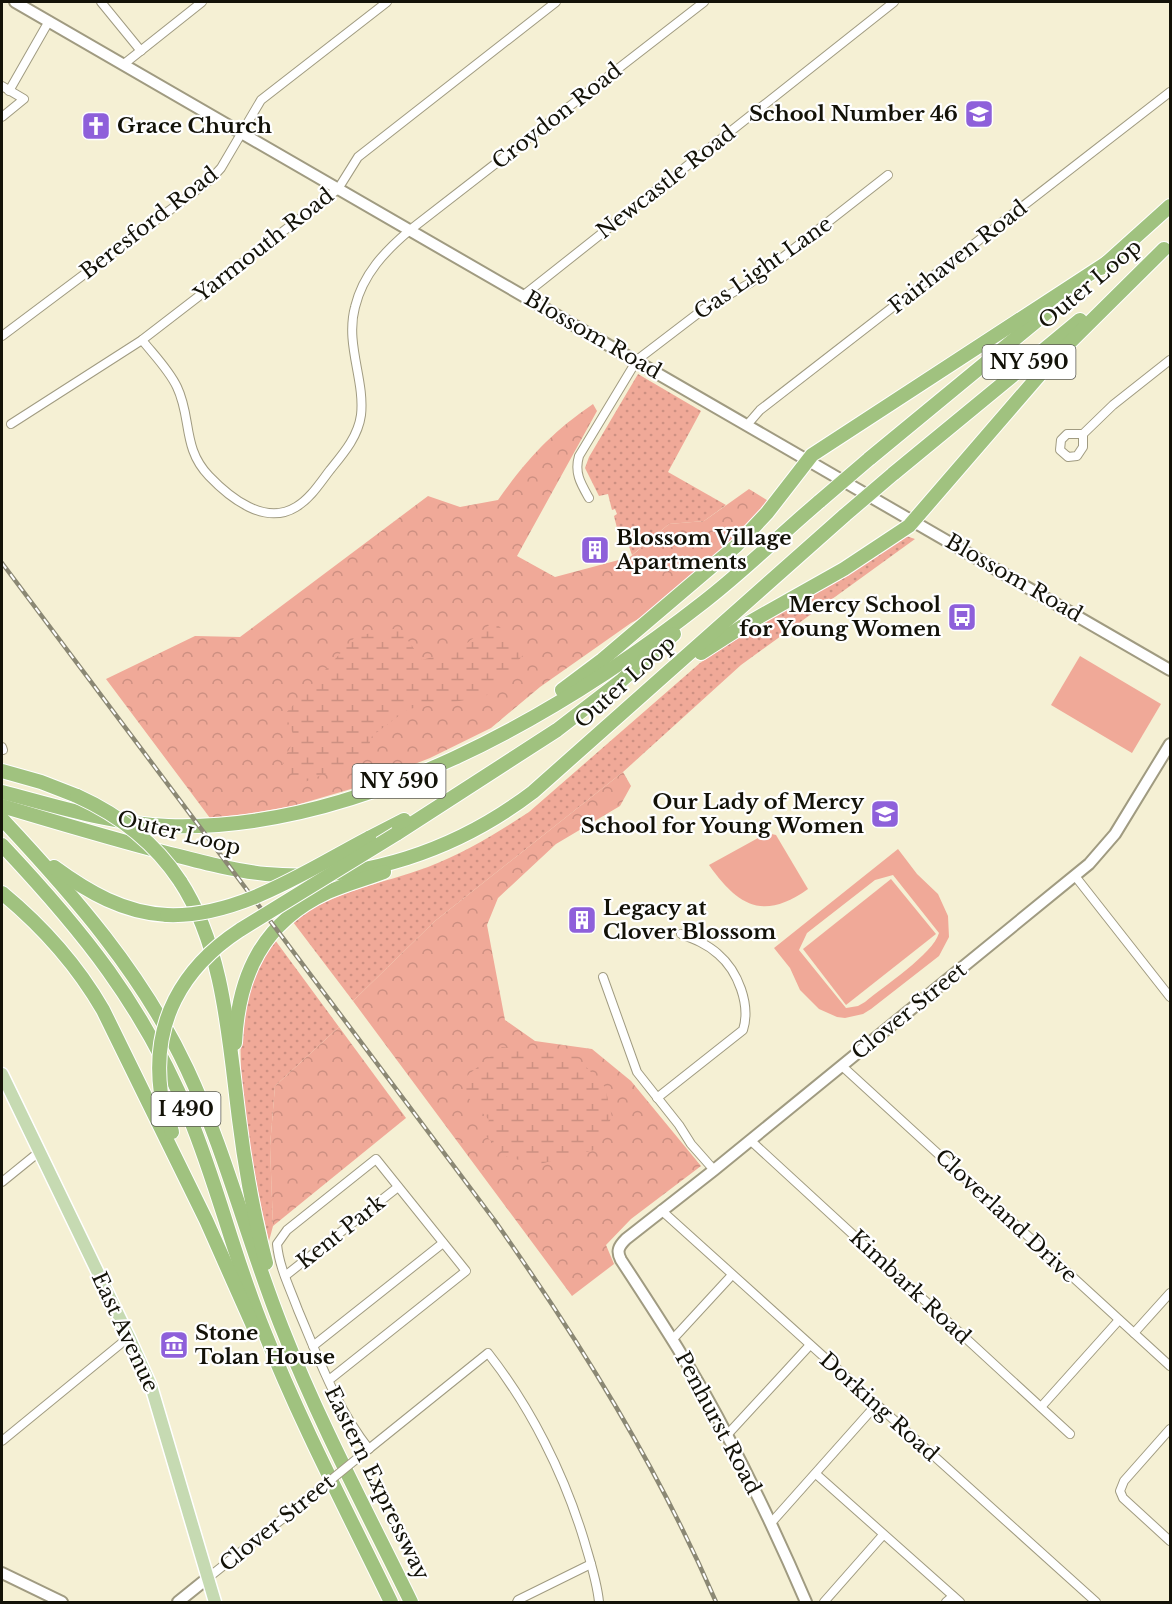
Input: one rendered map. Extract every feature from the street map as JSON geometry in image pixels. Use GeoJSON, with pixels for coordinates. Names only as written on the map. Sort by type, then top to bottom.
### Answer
{"type":"FeatureCollection","features":[{"type":"Feature","properties":{"kind":"highway","name":"Outer Loop"},"geometry":{"type":"LineString","coordinates":[[2,792],[123,822],[167,826],[217,825],[280,816],[329,804],[401,780],[459,755],[543,711],[602,675],[694,609],[744,569],[869,459],[1108,262],[1170,206]]}},
{"type":"Feature","properties":{"kind":"highway","name":"Outer Loop"},"geometry":{"type":"LineString","coordinates":[[2,806],[117,839],[239,870],[276,875],[339,873],[375,867],[424,853],[459,838],[502,814],[533,792],[893,474],[1126,283],[1167,246]]}},
{"type":"Feature","properties":{"kind":"highway"},"geometry":{"type":"LineString","coordinates":[[645,692],[723,638],[844,570],[914,520],[1065,346],[1167,246]]}},
{"type":"Feature","properties":{"kind":"highway"},"geometry":{"type":"LineString","coordinates":[[459,755],[557,694],[596,666],[747,535],[815,453],[1108,262]]}},
{"type":"Feature","properties":{"kind":"highway"},"geometry":{"type":"LineString","coordinates":[[206,1220],[169,1124],[161,1094],[160,1054],[166,1021],[181,988],[201,962],[218,945],[240,930],[551,735],[616,685],[744,569]]}},
{"type":"Feature","properties":{"kind":"highway"},"geometry":{"type":"LineString","coordinates":[[22,841],[56,868],[98,896],[138,910],[167,915],[208,912],[243,902],[498,770]]}},
{"type":"Feature","properties":{"kind":"highway"},"geometry":{"type":"LineString","coordinates":[[2,771],[41,782],[77,796],[109,813],[133,830],[162,857],[180,881],[201,918],[213,954],[220,987],[248,1181],[277,1304],[297,1364]]}},
{"type":"Feature","properties":{"kind":"highway"},"geometry":{"type":"LineString","coordinates":[[2,814],[117,839]]}},
{"type":"Feature","properties":{"kind":"highway","name":"Eastern Expressway"},"geometry":{"type":"LineString","coordinates":[[2,819],[75,898],[114,947],[149,999],[177,1047],[210,1122],[268,1294],[297,1364],[411,1602]]}},
{"type":"Feature","properties":{"kind":"highway"},"geometry":{"type":"LineString","coordinates":[[236,1096],[235,1034],[240,998],[252,963],[270,935],[298,909],[323,894],[414,861],[459,838]]}},
{"type":"Feature","properties":{"kind":"highway","name":"Eastern Expressway"},"geometry":{"type":"LineString","coordinates":[[2,845],[89,943],[126,994],[158,1049],[189,1118],[255,1308],[300,1413],[391,1602]]}},
{"type":"Feature","properties":{"kind":"highway"},"geometry":{"type":"LineString","coordinates":[[2,893],[31,918],[54,943],[75,968],[101,1006],[206,1220],[251,1323],[300,1413]]}},
{"type":"Feature","properties":{"kind":"highway"},"geometry":{"type":"LineString","coordinates":[[355,1526],[381,1602]]}},
{"type":"Feature","properties":{"kind":"highway"},"geometry":{"type":"LineString","coordinates":[[384,1545],[416,1602]]}},
{"type":"Feature","properties":{"kind":"main road","name":"East Avenue"},"geometry":{"type":"LineString","coordinates":[[2,1074],[129,1337],[156,1400],[215,1602]]}},
{"type":"Feature","properties":{"kind":"street","name":"Blossom Road"},"geometry":{"type":"LineString","coordinates":[[15,2],[1170,670]]}},
{"type":"Feature","properties":{"kind":"street"},"geometry":{"type":"LineString","coordinates":[[101,2],[141,51]]}},
{"type":"Feature","properties":{"kind":"street"},"geometry":{"type":"LineString","coordinates":[[124,64],[202,2]]}},
{"type":"Feature","properties":{"kind":"street","name":"Beresford Road"},"geometry":{"type":"LineString","coordinates":[[2,336],[210,180],[221,168],[261,100],[387,2]]}},
{"type":"Feature","properties":{"kind":"street","name":"Yarmouth Road"},"geometry":{"type":"LineString","coordinates":[[11,424],[142,339],[338,189],[358,157],[556,2]]}},
{"type":"Feature","properties":{"kind":"street","name":"Croydon Road"},"geometry":{"type":"LineString","coordinates":[[142,339],[177,387],[192,449],[209,476],[232,496],[251,508],[275,513],[292,510],[312,493],[355,435],[361,412],[352,339],[355,307],[378,260],[392,245],[704,2]]}},
{"type":"Feature","properties":{"kind":"street","name":"Newcastle Road"},"geometry":{"type":"LineString","coordinates":[[524,295],[894,2]]}},
{"type":"Feature","properties":{"kind":"street"},"geometry":{"type":"LineString","coordinates":[[9,91],[49,21]]}},
{"type":"Feature","properties":{"kind":"street"},"geometry":{"type":"LineString","coordinates":[[2,86],[24,99],[2,117]]}},
{"type":"Feature","properties":{"kind":"street","name":"Fairhaven Road"},"geometry":{"type":"LineString","coordinates":[[747,425],[760,410],[1170,92]]}},
{"type":"Feature","properties":{"kind":"street","name":"Gas Light Lane"},"geometry":{"type":"LineString","coordinates":[[637,360],[705,308],[750,283],[888,175]]}},
{"type":"Feature","properties":{"kind":"street"},"geometry":{"type":"LineString","coordinates":[[589,498],[577,476],[576,466],[579,456],[637,360]]}},
{"type":"Feature","properties":{"kind":"street"},"geometry":{"type":"LineString","coordinates":[[1083,434],[1113,405],[1170,360]]}},
{"type":"Feature","properties":{"kind":"street","name":"Clover Street"},"geometry":{"type":"LineString","coordinates":[[618,1251],[626,1239],[1075,876],[1100,853],[1115,834],[1170,744]]}},
{"type":"Feature","properties":{"kind":"street"},"geometry":{"type":"LineString","coordinates":[[1075,876],[1170,997]]}},
{"type":"Feature","properties":{"kind":"street"},"geometry":{"type":"LineString","coordinates":[[657,1098],[743,1030],[747,1020],[745,1000],[736,977],[719,954],[701,942],[681,934]]}},
{"type":"Feature","properties":{"kind":"street"},"geometry":{"type":"LineString","coordinates":[[603,977],[637,1072],[679,1125],[691,1144],[714,1170]]}},
{"type":"Feature","properties":{"kind":"street","name":"Cloverland Drive"},"geometry":{"type":"LineString","coordinates":[[842,1065],[1170,1366]]}},
{"type":"Feature","properties":{"kind":"street","name":"Kimbark Road"},"geometry":{"type":"LineString","coordinates":[[750,1140],[1070,1434]]}},
{"type":"Feature","properties":{"kind":"street"},"geometry":{"type":"LineString","coordinates":[[2,1182],[39,1152]]}},
{"type":"Feature","properties":{"kind":"street"},"geometry":{"type":"LineString","coordinates":[[329,1380],[466,1271],[376,1159],[282,1235],[277,1244],[285,1276],[313,1346],[329,1380],[349,1420],[367,1451]]}},
{"type":"Feature","properties":{"kind":"street","name":"Kent Park"},"geometry":{"type":"LineString","coordinates":[[285,1276],[398,1187]]}},
{"type":"Feature","properties":{"kind":"street","name":"Dorking Road"},"geometry":{"type":"LineString","coordinates":[[662,1210],[1096,1602]]}},
{"type":"Feature","properties":{"kind":"street"},"geometry":{"type":"LineString","coordinates":[[313,1346],[443,1243]]}},
{"type":"Feature","properties":{"kind":"street","name":"Penhurst Road"},"geometry":{"type":"LineString","coordinates":[[618,1251],[621,1260],[673,1339],[727,1435],[771,1523],[806,1602]]}},
{"type":"Feature","properties":{"kind":"street"},"geometry":{"type":"LineString","coordinates":[[673,1339],[732,1275]]}},
{"type":"Feature","properties":{"kind":"street"},"geometry":{"type":"LineString","coordinates":[[1134,1333],[1170,1293]]}},
{"type":"Feature","properties":{"kind":"street"},"geometry":{"type":"LineString","coordinates":[[1041,1407],[1119,1320]]}},
{"type":"Feature","properties":{"kind":"street"},"geometry":{"type":"LineString","coordinates":[[2,1441],[129,1337]]}},
{"type":"Feature","properties":{"kind":"street"},"geometry":{"type":"LineString","coordinates":[[727,1435],[810,1345]]}},
{"type":"Feature","properties":{"kind":"street","name":"Clover Street"},"geometry":{"type":"LineString","coordinates":[[178,1602],[488,1353],[510,1383],[551,1456],[574,1508],[591,1564]]}},
{"type":"Feature","properties":{"kind":"street"},"geometry":{"type":"LineString","coordinates":[[771,1523],[876,1405]]}},
{"type":"Feature","properties":{"kind":"street"},"geometry":{"type":"LineString","coordinates":[[1170,1429],[1124,1481],[1120,1491],[1123,1498],[1170,1541]]}},
{"type":"Feature","properties":{"kind":"street"},"geometry":{"type":"LineString","coordinates":[[816,1474],[960,1602]]}},
{"type":"Feature","properties":{"kind":"street"},"geometry":{"type":"LineString","coordinates":[[824,1602],[883,1535]]}},
{"type":"Feature","properties":{"kind":"street"},"geometry":{"type":"LineString","coordinates":[[518,1602],[591,1564],[599,1602]]}},
{"type":"Feature","properties":{"kind":"street"},"geometry":{"type":"LineString","coordinates":[[2,1572],[62,1602]]}},
{"type":"Feature","properties":{"kind":"street"},"geometry":{"type":"LineString","coordinates":[[946,1602],[953,1596]]}},
{"type":"Feature","properties":{"kind":"green space"},"geometry":{"type":"Polygon","coordinates":[[[638,374],[701,411],[668,472],[726,505],[704,521],[669,524],[632,555],[625,535],[617,528],[614,516],[617,514],[615,509],[612,510],[608,494],[599,496],[585,468],[589,457],[638,374]]]}},
{"type":"Feature","properties":{"kind":"green space"},"geometry":{"type":"Polygon","coordinates":[[[593,404],[597,411],[517,556],[555,577],[630,557],[669,524],[704,521],[749,489],[770,502],[757,519],[653,611],[631,623],[540,687],[491,728],[430,758],[351,789],[293,806],[210,818],[106,679],[195,636],[240,637],[428,496],[460,507],[498,500],[541,447],[593,404]]]}},
{"type":"Feature","properties":{"kind":"green space"},"geometry":{"type":"Polygon","coordinates":[[[906,536],[915,539],[741,665],[623,772],[435,921],[353,1001],[293,922],[308,911],[341,895],[411,873],[468,849],[529,812],[700,663],[751,629],[840,580],[906,536]]]}},
{"type":"Feature","properties":{"kind":"green space"},"geometry":{"type":"Polygon","coordinates":[[[494,621],[525,653],[485,697],[408,709],[372,736],[365,757],[300,784],[282,762],[295,739],[285,714],[356,636],[399,628],[422,660],[460,649],[494,621]]]}},
{"type":"Feature","properties":{"kind":"green space"},"geometry":{"type":"Polygon","coordinates":[[[1080,656],[1161,704],[1132,753],[1051,705],[1080,656]]]}},
{"type":"Feature","properties":{"kind":"green space"},"geometry":{"type":"Polygon","coordinates":[[[623,772],[631,786],[620,806],[556,844],[498,898],[487,925],[505,1020],[535,1041],[592,1049],[631,1081],[701,1166],[631,1219],[606,1245],[614,1264],[572,1296],[353,1001],[435,921],[623,772]]]}},
{"type":"Feature","properties":{"kind":"green space"},"geometry":{"type":"Polygon","coordinates":[[[767,833],[776,835],[808,889],[778,905],[765,906],[752,904],[730,891],[709,865],[767,833]]]}},
{"type":"Feature","properties":{"kind":"green space"},"geometry":{"type":"Polygon","coordinates":[[[898,849],[917,874],[938,894],[948,916],[949,937],[939,956],[871,1009],[863,1014],[845,1018],[819,1009],[800,990],[790,968],[774,948],[898,849]],[[893,875],[875,880],[807,933],[799,950],[846,1008],[865,1002],[906,970],[927,951],[939,933],[893,875]]]}},
{"type":"Feature","properties":{"kind":"green space"},"geometry":{"type":"Polygon","coordinates":[[[891,879],[936,934],[846,1005],[803,949],[891,879]]]}},
{"type":"Feature","properties":{"kind":"green space"},"geometry":{"type":"Polygon","coordinates":[[[275,940],[339,1027],[275,1086],[270,1146],[273,1226],[269,1241],[250,1149],[242,1080],[241,1047],[243,1016],[250,982],[275,940]]]}},
{"type":"Feature","properties":{"kind":"green space"},"geometry":{"type":"Polygon","coordinates":[[[339,1027],[406,1118],[273,1226],[270,1146],[275,1086],[339,1027]]]}},
{"type":"Feature","properties":{"kind":"green space"},"geometry":{"type":"Polygon","coordinates":[[[502,1047],[576,1056],[605,1087],[612,1117],[594,1150],[536,1165],[505,1156],[483,1133],[489,1120],[465,1094],[468,1075],[502,1047]]]}},
{"type":"Feature","properties":{"kind":"railway"},"geometry":{"type":"LineString","coordinates":[[2,563],[495,1221],[527,1267],[616,1406],[669,1503],[716,1602]]}},
{"type":"Feature","properties":{"kind":"place","name":"School Number 46"},"geometry":{"type":"Point","coordinates":[979,114]}},
{"type":"Feature","properties":{"kind":"place","name":"Grace Church"},"geometry":{"type":"Point","coordinates":[96,126]}},
{"type":"Feature","properties":{"kind":"place","name":"Blossom Village Apartments"},"geometry":{"type":"Point","coordinates":[595,550]}},
{"type":"Feature","properties":{"kind":"place","name":"Mercy School for Young Women"},"geometry":{"type":"Point","coordinates":[962,617]}},
{"type":"Feature","properties":{"kind":"place","name":"Our Lady of Mercy School for Young Women"},"geometry":{"type":"Point","coordinates":[885,814]}},
{"type":"Feature","properties":{"kind":"place","name":"Legacy at Clover Blossom"},"geometry":{"type":"Point","coordinates":[582,920]}},
{"type":"Feature","properties":{"kind":"place","name":"Stone Tolan House"},"geometry":{"type":"Point","coordinates":[174,1345]}}]}
